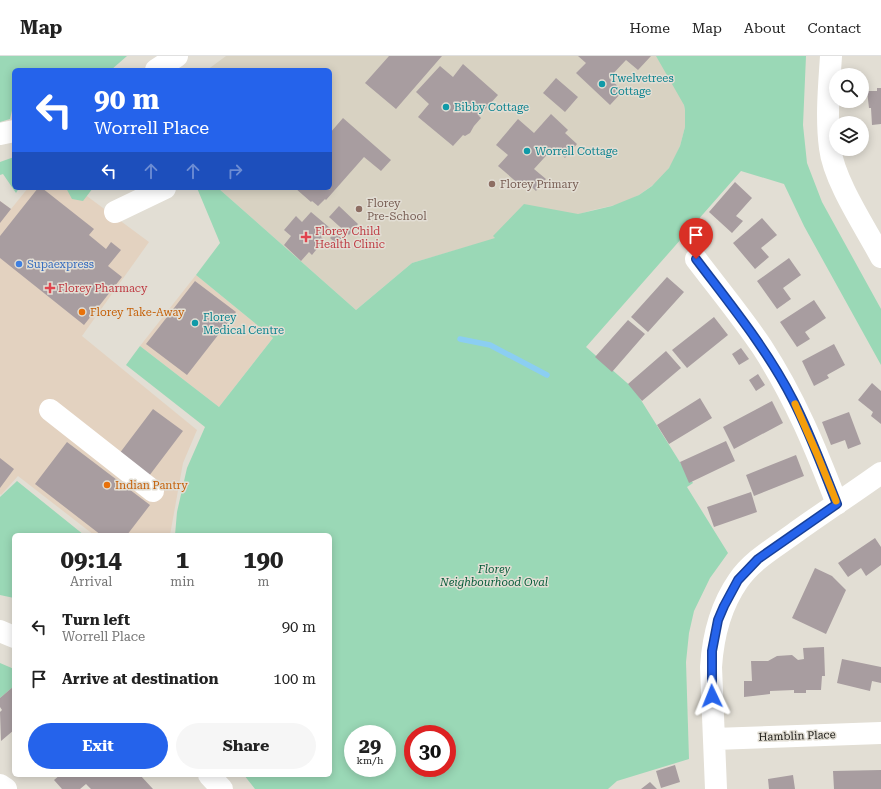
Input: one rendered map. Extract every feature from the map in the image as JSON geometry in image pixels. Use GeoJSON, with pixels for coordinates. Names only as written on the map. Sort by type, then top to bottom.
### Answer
{"type":"FeatureCollection","features":[{"type":"Feature","properties":{"kind":"street"},"geometry":{"type":"LineString","coordinates":[[159,68],[177,56]]}},
{"type":"Feature","properties":{"kind":"street"},"geometry":{"type":"LineString","coordinates":[[831,56],[828,120],[830,149],[833,164],[845,193],[881,257]]}},
{"type":"Feature","properties":{"kind":"street"},"geometry":{"type":"LineString","coordinates":[[0,134],[12,131]]}},
{"type":"Feature","properties":{"kind":"street"},"geometry":{"type":"LineString","coordinates":[[115,212],[161,190]]}},
{"type":"Feature","properties":{"kind":"street"},"geometry":{"type":"LineString","coordinates":[[696,259],[762,347],[793,399],[837,504]]}},
{"type":"Feature","properties":{"kind":"street"},"geometry":{"type":"LineString","coordinates":[[50,410],[153,491]]}},
{"type":"Feature","properties":{"kind":"street"},"geometry":{"type":"LineString","coordinates":[[716,789],[711,667],[712,651],[718,620],[724,606],[738,580],[758,559],[881,473]]}},
{"type":"Feature","properties":{"kind":"street"},"geometry":{"type":"LineString","coordinates":[[0,631],[12,636]]}},
{"type":"Feature","properties":{"kind":"street","name":"Hamblin Place"},"geometry":{"type":"LineString","coordinates":[[714,739],[881,734]]}},
{"type":"Feature","properties":{"kind":"street"},"geometry":{"type":"LineString","coordinates":[[211,777],[222,789]]}},
{"type":"Feature","properties":{"kind":"street"},"geometry":{"type":"LineString","coordinates":[[0,785],[6,789]]}},
{"type":"Feature","properties":{"kind":"shaded area","name":"Florey Primary"},"geometry":{"type":"Polygon","coordinates":[[[226,56],[663,56],[681,91],[685,110],[685,127],[680,146],[672,164],[660,180],[639,195],[620,204],[593,210],[412,263],[356,310],[220,190],[332,190],[332,68],[210,68],[226,56]]]}},
{"type":"Feature","properties":{"kind":"shaded area"},"geometry":{"type":"Polygon","coordinates":[[[26,190],[79,190],[149,242],[82,336],[197,430],[183,463],[170,533],[91,533],[18,476],[1,495],[0,494],[0,201],[11,209],[26,190]]]}},
{"type":"Feature","properties":{"kind":"shaded area"},"geometry":{"type":"Polygon","coordinates":[[[196,275],[273,338],[219,407],[140,346],[196,275]]]}},
{"type":"Feature","properties":{"kind":"green space"},"geometry":{"type":"Polygon","coordinates":[[[0,56],[127,56],[113,68],[12,68],[12,110],[10,119],[0,122],[0,56]]]}},
{"type":"Feature","properties":{"kind":"green space","name":"Florey Neighbourhood Oval"},"geometry":{"type":"Polygon","coordinates":[[[656,56],[806,56],[803,125],[807,163],[822,202],[881,309],[881,365],[804,226],[784,184],[741,171],[586,347],[634,389],[693,483],[687,487],[728,553],[710,578],[694,611],[689,633],[686,662],[689,759],[617,781],[608,789],[255,789],[246,777],[332,777],[332,533],[175,533],[177,512],[187,468],[205,427],[126,365],[140,346],[219,407],[273,338],[196,275],[220,243],[198,190],[220,190],[356,310],[412,263],[495,238],[493,236],[524,204],[578,214],[612,206],[639,195],[652,186],[669,168],[680,146],[685,127],[684,105],[656,56]]]}},
{"type":"Feature","properties":{"kind":"green space"},"geometry":{"type":"Polygon","coordinates":[[[12,158],[12,187],[3,174],[0,175],[0,162],[12,158]]]}},
{"type":"Feature","properties":{"kind":"green space"},"geometry":{"type":"Polygon","coordinates":[[[67,190],[91,190],[83,201],[72,199],[67,190]]]}},
{"type":"Feature","properties":{"kind":"green space"},"geometry":{"type":"Polygon","coordinates":[[[17,481],[82,533],[12,533],[12,598],[0,595],[0,497],[17,481]]]}},
{"type":"Feature","properties":{"kind":"green space"},"geometry":{"type":"Polygon","coordinates":[[[0,663],[12,668],[12,688],[0,698],[0,663]]]}},
{"type":"Feature","properties":{"kind":"building"},"geometry":{"type":"Polygon","coordinates":[[[389,56],[442,56],[396,109],[365,83],[389,56]]]}},
{"type":"Feature","properties":{"kind":"building","name":"Twelvetrees Cottage"},"geometry":{"type":"Polygon","coordinates":[[[578,56],[651,56],[638,70],[626,60],[609,78],[623,91],[610,105],[576,73],[586,63],[578,56]]]}},
{"type":"Feature","properties":{"kind":"building","name":"Bibby Cottage"},"geometry":{"type":"Polygon","coordinates":[[[463,64],[498,95],[479,116],[481,118],[470,133],[465,136],[463,135],[453,146],[418,117],[429,104],[416,92],[440,66],[453,77],[463,64]]]}},
{"type":"Feature","properties":{"kind":"building"},"geometry":{"type":"Polygon","coordinates":[[[556,78],[578,97],[565,112],[543,93],[556,78]]]}},
{"type":"Feature","properties":{"kind":"building"},"geometry":{"type":"Polygon","coordinates":[[[877,88],[881,88],[881,124],[872,125],[871,108],[869,108],[869,91],[877,91],[877,88]]]}},
{"type":"Feature","properties":{"kind":"building","name":"Worrell Cottage"},"geometry":{"type":"Polygon","coordinates":[[[551,114],[568,130],[565,133],[577,144],[565,158],[554,147],[534,169],[546,179],[536,191],[524,180],[520,185],[498,166],[508,155],[496,145],[518,119],[534,133],[551,114]]]}},
{"type":"Feature","properties":{"kind":"building"},"geometry":{"type":"Polygon","coordinates":[[[343,118],[391,160],[381,171],[364,157],[326,200],[325,199],[318,206],[297,190],[332,190],[332,131],[343,118]]]}},
{"type":"Feature","properties":{"kind":"building"},"geometry":{"type":"Polygon","coordinates":[[[735,182],[752,198],[736,216],[743,221],[732,233],[709,212],[735,182]]]}},
{"type":"Feature","properties":{"kind":"building"},"geometry":{"type":"Polygon","coordinates":[[[36,190],[45,190],[94,229],[89,235],[106,249],[111,242],[121,250],[108,266],[122,277],[84,325],[0,258],[0,236],[36,190]]]}},
{"type":"Feature","properties":{"kind":"building"},"geometry":{"type":"Polygon","coordinates":[[[0,201],[11,209],[0,223],[0,201]]]}},
{"type":"Feature","properties":{"kind":"building"},"geometry":{"type":"Polygon","coordinates":[[[339,206],[358,224],[349,235],[329,217],[339,206]]]}},
{"type":"Feature","properties":{"kind":"building","name":"Florey Child Health Clinic"},"geometry":{"type":"Polygon","coordinates":[[[311,212],[330,228],[321,237],[324,240],[312,255],[309,252],[301,261],[284,245],[291,236],[284,230],[296,216],[302,222],[311,212]]]}},
{"type":"Feature","properties":{"kind":"building"},"geometry":{"type":"Polygon","coordinates":[[[762,218],[777,235],[761,248],[769,257],[755,269],[733,243],[762,218]]]}},
{"type":"Feature","properties":{"kind":"building"},"geometry":{"type":"Polygon","coordinates":[[[335,232],[344,241],[339,246],[330,238],[335,232]]]}},
{"type":"Feature","properties":{"kind":"building"},"geometry":{"type":"Polygon","coordinates":[[[789,258],[801,275],[783,288],[791,299],[777,309],[757,281],[789,258]]]}},
{"type":"Feature","properties":{"kind":"building"},"geometry":{"type":"Polygon","coordinates":[[[667,277],[684,292],[648,332],[631,317],[667,277]]]}},
{"type":"Feature","properties":{"kind":"building","name":"Florey Medical Centre"},"geometry":{"type":"Polygon","coordinates":[[[195,281],[236,312],[187,375],[146,344],[195,281]]]}},
{"type":"Feature","properties":{"kind":"building"},"geometry":{"type":"Polygon","coordinates":[[[814,300],[826,318],[805,332],[810,339],[797,347],[780,322],[814,300]]]}},
{"type":"Feature","properties":{"kind":"building"},"geometry":{"type":"Polygon","coordinates":[[[714,317],[728,335],[687,368],[672,350],[714,317]]]}},
{"type":"Feature","properties":{"kind":"building"},"geometry":{"type":"Polygon","coordinates":[[[628,320],[645,334],[612,372],[595,357],[628,320]]]}},
{"type":"Feature","properties":{"kind":"building"},"geometry":{"type":"Polygon","coordinates":[[[834,344],[845,365],[827,375],[829,378],[814,386],[802,361],[834,344]]]}},
{"type":"Feature","properties":{"kind":"building"},"geometry":{"type":"Polygon","coordinates":[[[741,348],[749,359],[739,365],[732,354],[741,348]]]}},
{"type":"Feature","properties":{"kind":"building"},"geometry":{"type":"Polygon","coordinates":[[[666,351],[681,368],[642,401],[628,384],[666,351]]]}},
{"type":"Feature","properties":{"kind":"building"},"geometry":{"type":"Polygon","coordinates":[[[758,374],[765,385],[756,391],[749,380],[758,374]]]}},
{"type":"Feature","properties":{"kind":"building"},"geometry":{"type":"Polygon","coordinates":[[[872,383],[881,391],[881,424],[871,416],[873,412],[858,400],[872,383]]]}},
{"type":"Feature","properties":{"kind":"building"},"geometry":{"type":"Polygon","coordinates":[[[700,398],[712,418],[669,444],[657,425],[700,398]]]}},
{"type":"Feature","properties":{"kind":"building"},"geometry":{"type":"Polygon","coordinates":[[[772,401],[783,423],[734,449],[723,427],[772,401]]]}},
{"type":"Feature","properties":{"kind":"building"},"geometry":{"type":"Polygon","coordinates":[[[153,409],[183,431],[149,476],[119,454],[153,409]]]}},
{"type":"Feature","properties":{"kind":"building"},"geometry":{"type":"Polygon","coordinates":[[[849,412],[861,444],[848,449],[845,440],[831,445],[822,422],[849,412]]]}},
{"type":"Feature","properties":{"kind":"building"},"geometry":{"type":"Polygon","coordinates":[[[726,441],[735,461],[689,483],[680,462],[726,441]]]}},
{"type":"Feature","properties":{"kind":"building"},"geometry":{"type":"Polygon","coordinates":[[[67,442],[150,505],[129,533],[98,533],[35,484],[67,442]]]}},
{"type":"Feature","properties":{"kind":"building"},"geometry":{"type":"Polygon","coordinates":[[[796,455],[804,476],[754,496],[746,475],[796,455]]]}},
{"type":"Feature","properties":{"kind":"building"},"geometry":{"type":"Polygon","coordinates":[[[0,458],[14,469],[0,488],[0,458]]]}},
{"type":"Feature","properties":{"kind":"building"},"geometry":{"type":"Polygon","coordinates":[[[751,492],[757,512],[714,527],[707,507],[751,492]]]}},
{"type":"Feature","properties":{"kind":"building"},"geometry":{"type":"Polygon","coordinates":[[[875,538],[881,547],[881,565],[866,576],[861,568],[848,577],[838,563],[875,538]]]}},
{"type":"Feature","properties":{"kind":"building"},"geometry":{"type":"Polygon","coordinates":[[[815,568],[832,576],[846,590],[826,634],[792,618],[815,568]]]}},
{"type":"Feature","properties":{"kind":"building"},"geometry":{"type":"Polygon","coordinates":[[[824,647],[825,676],[822,676],[821,690],[806,690],[806,693],[794,693],[794,690],[770,691],[770,694],[744,697],[744,681],[752,681],[751,661],[768,661],[777,656],[792,655],[798,660],[804,659],[803,648],[824,647]]]}},
{"type":"Feature","properties":{"kind":"building"},"geometry":{"type":"Polygon","coordinates":[[[842,659],[881,667],[881,683],[872,681],[870,691],[837,683],[842,659]]]}},
{"type":"Feature","properties":{"kind":"building"},"geometry":{"type":"Polygon","coordinates":[[[12,688],[12,732],[1,741],[0,712],[2,710],[0,707],[0,698],[12,688]]]}},
{"type":"Feature","properties":{"kind":"building"},"geometry":{"type":"Polygon","coordinates":[[[675,765],[680,782],[661,788],[656,771],[675,765]]]}},
{"type":"Feature","properties":{"kind":"building"},"geometry":{"type":"Polygon","coordinates":[[[881,770],[881,789],[834,789],[833,771],[881,770]]]}},
{"type":"Feature","properties":{"kind":"building"},"geometry":{"type":"Polygon","coordinates":[[[793,775],[795,789],[769,789],[768,779],[793,775]]]}},
{"type":"Feature","properties":{"kind":"building"},"geometry":{"type":"Polygon","coordinates":[[[58,777],[142,777],[153,789],[91,789],[86,784],[80,789],[62,789],[54,780],[58,777]]]}},
{"type":"Feature","properties":{"kind":"building"},"geometry":{"type":"Polygon","coordinates":[[[650,782],[657,789],[641,789],[650,782]]]}},
{"type":"Feature","properties":{"kind":"waterway"},"geometry":{"type":"LineString","coordinates":[[460,339],[490,345],[547,375]]}},
{"type":"Feature","properties":{"kind":"slow traffic"},"geometry":{"type":"LineString","coordinates":[[795,404],[836,501]]}},
{"type":"Feature","properties":{"kind":"place","name":"Twelvetrees Cottage"},"geometry":{"type":"Point","coordinates":[602,84]}},
{"type":"Feature","properties":{"kind":"place","name":"Bibby Cottage"},"geometry":{"type":"Point","coordinates":[446,107]}},
{"type":"Feature","properties":{"kind":"place","name":"Worrell Cottage"},"geometry":{"type":"Point","coordinates":[527,151]}},
{"type":"Feature","properties":{"kind":"place","name":"Florey Primary"},"geometry":{"type":"Point","coordinates":[492,184]}},
{"type":"Feature","properties":{"kind":"place","name":"Florey Pre-School"},"geometry":{"type":"Point","coordinates":[359,209]}},
{"type":"Feature","properties":{"kind":"place","name":"Florey Child Health Clinic"},"geometry":{"type":"Point","coordinates":[306,237]}},
{"type":"Feature","properties":{"kind":"place","name":"Supaexpress"},"geometry":{"type":"Point","coordinates":[19,264]}},
{"type":"Feature","properties":{"kind":"place","name":"Florey Pharmacy"},"geometry":{"type":"Point","coordinates":[50,288]}},
{"type":"Feature","properties":{"kind":"place","name":"Florey Take-Away"},"geometry":{"type":"Point","coordinates":[82,312]}},
{"type":"Feature","properties":{"kind":"place","name":"Florey Medical Centre"},"geometry":{"type":"Point","coordinates":[195,323]}},
{"type":"Feature","properties":{"kind":"place","name":"Indian Pantry"},"geometry":{"type":"Point","coordinates":[107,485]}},
{"type":"Feature","properties":{"kind":"route"},"geometry":{"type":"LineString","coordinates":[[696,259],[762,347],[793,399],[837,504],[758,559],[738,580],[718,620],[712,651],[712,696]]}}]}
